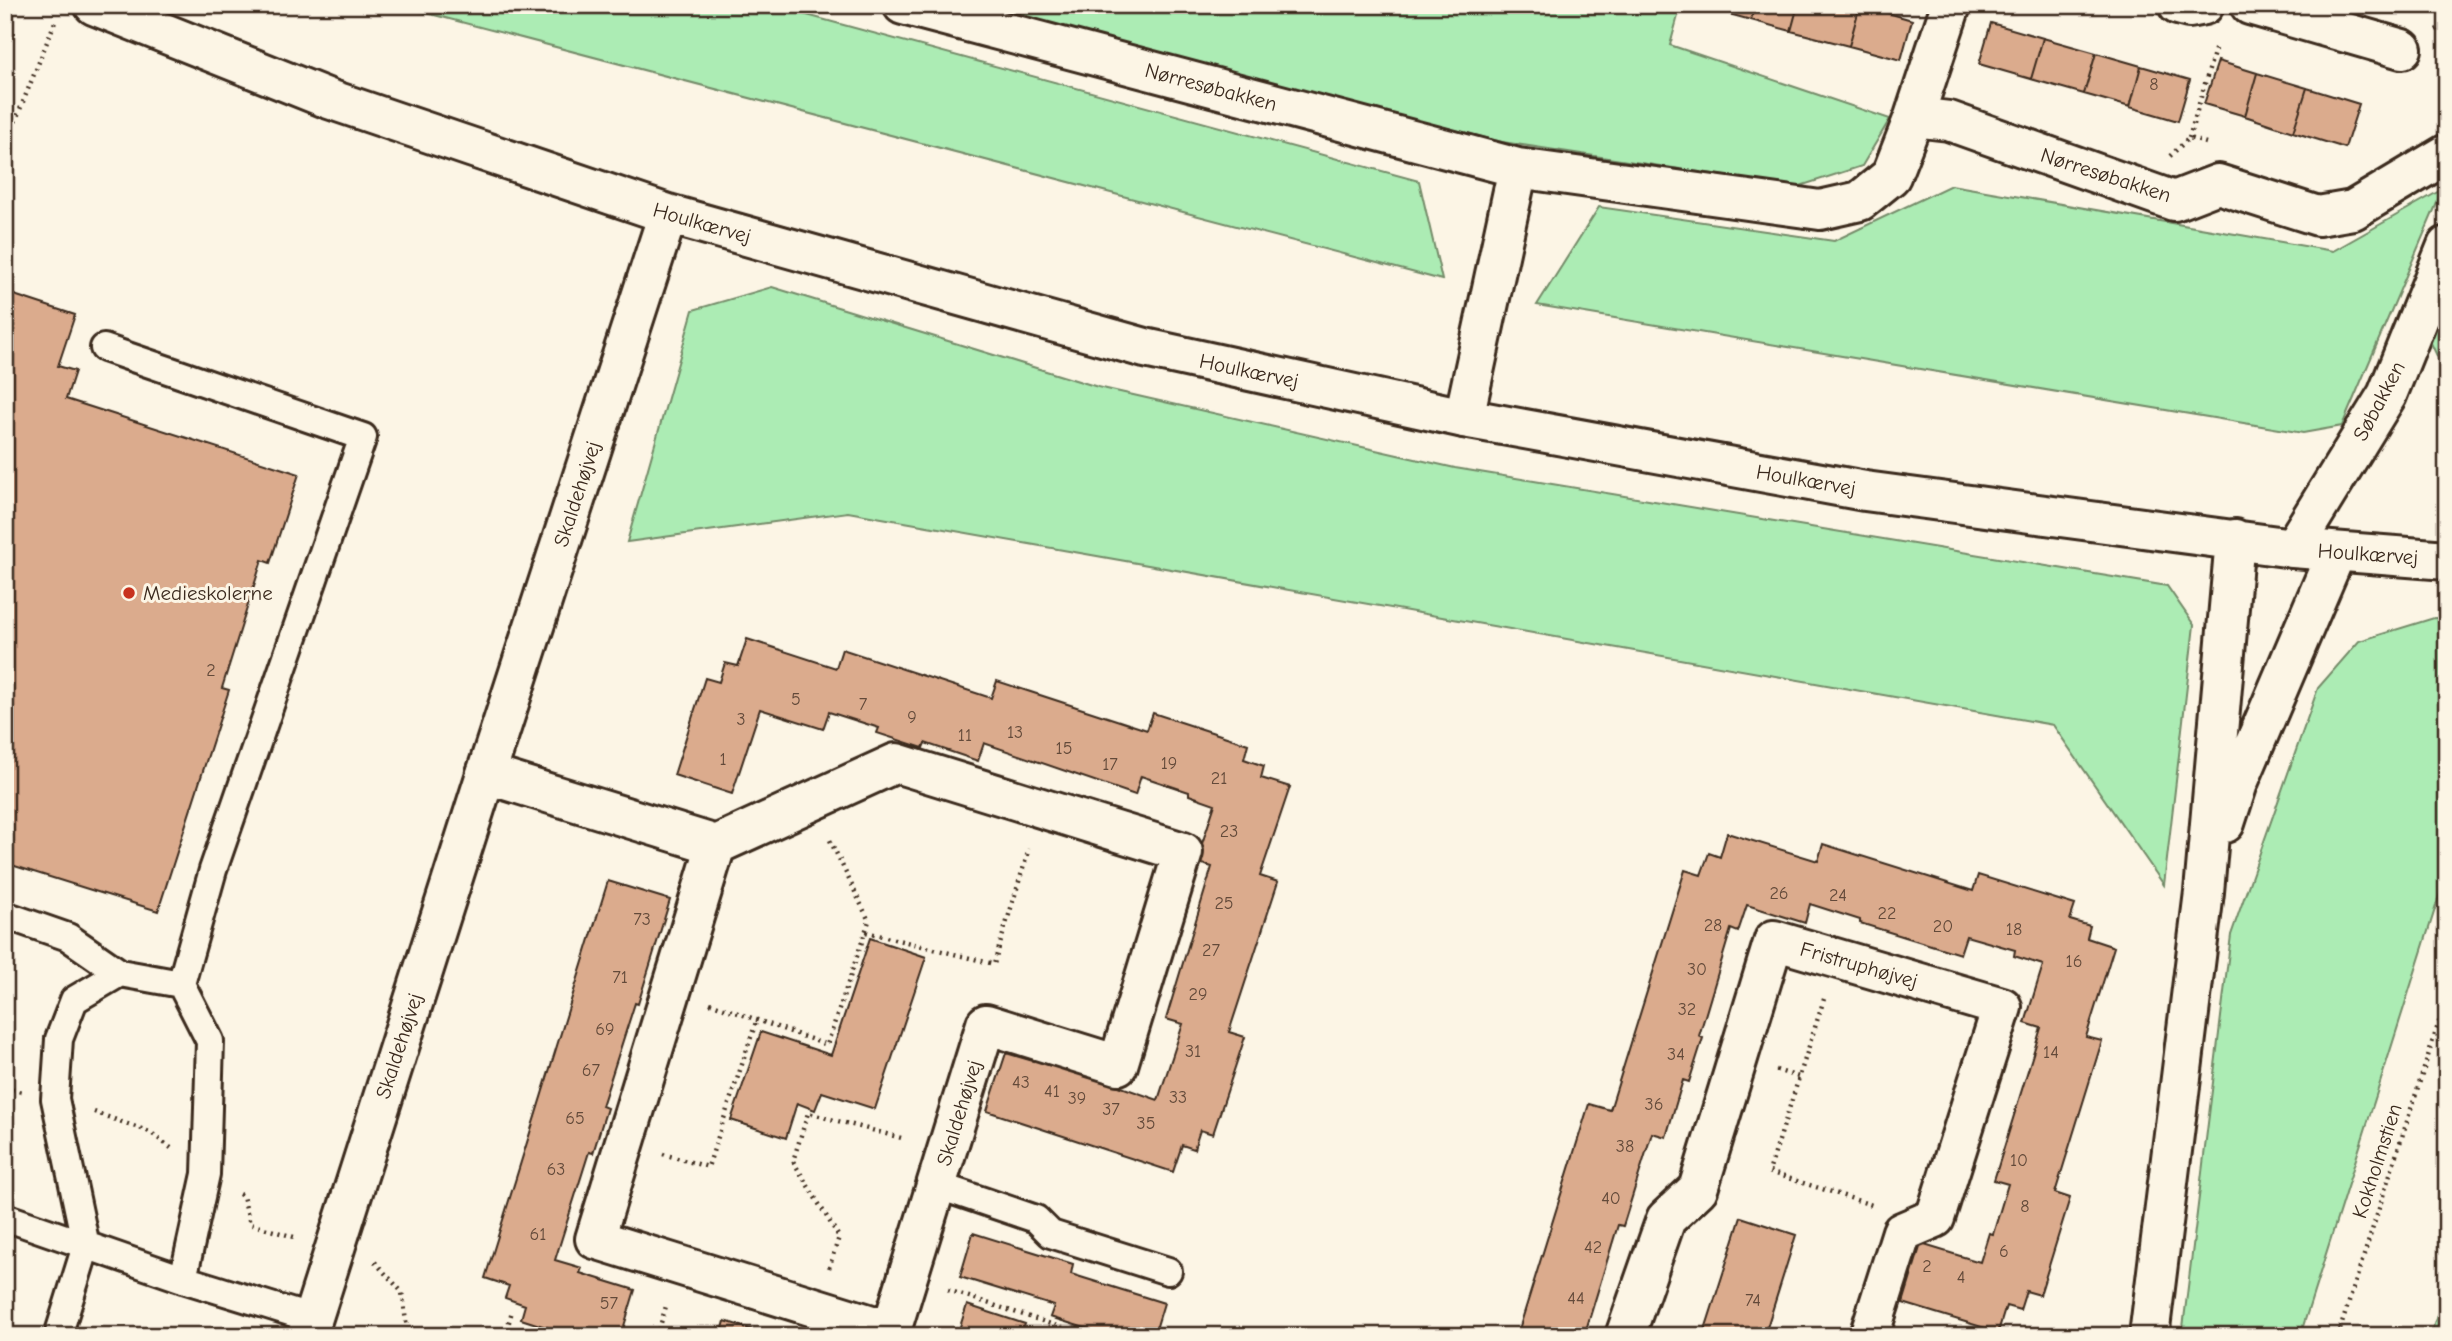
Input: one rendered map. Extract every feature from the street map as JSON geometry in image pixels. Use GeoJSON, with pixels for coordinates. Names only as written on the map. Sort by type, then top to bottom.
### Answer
{"type":"FeatureCollection","features":[{"type":"Feature","properties":{"kind":"street","name":"Houlkærvej"},"geometry":{"type":"LineString","coordinates":[[94,5],[329,99],[668,214],[1145,348],[1464,418],[1866,491],[2293,548],[2447,559]]}},
{"type":"Feature","properties":{"kind":"street","name":"Nørresøbakken"},"geometry":{"type":"LineString","coordinates":[[903,5],[1518,168],[1820,210],[1860,201],[1891,176],[1914,117],[1951,5]]}},
{"type":"Feature","properties":{"kind":"street"},"geometry":{"type":"LineString","coordinates":[[2178,5],[2189,8],[2204,5]]}},
{"type":"Feature","properties":{"kind":"street"},"geometry":{"type":"LineString","coordinates":[[2250,5],[2402,50]]}},
{"type":"Feature","properties":{"kind":"street","name":"Nørresøbakken"},"geometry":{"type":"LineString","coordinates":[[1914,117],[1949,121],[2174,201],[2218,184],[2318,216],[2353,210],[2447,154]]}},
{"type":"Feature","properties":{"kind":"street"},"geometry":{"type":"LineString","coordinates":[[1464,418],[1518,168]]}},
{"type":"Feature","properties":{"kind":"street","name":"Skaldehøjvej"},"geometry":{"type":"LineString","coordinates":[[310,1327],[668,214]]}},
{"type":"Feature","properties":{"kind":"street","name":"Søbakken"},"geometry":{"type":"LineString","coordinates":[[2293,548],[2388,395],[2447,246]]}},
{"type":"Feature","properties":{"kind":"street"},"geometry":{"type":"LineString","coordinates":[[2149,1336],[2204,892],[2235,539]]}},
{"type":"Feature","properties":{"kind":"street"},"geometry":{"type":"LineString","coordinates":[[2204,892],[2238,783],[2336,553]]}},
{"type":"Feature","properties":{"kind":"street","name":"Skaldehøjvej"},"geometry":{"type":"LineString","coordinates":[[896,763],[1183,852],[1118,1065],[986,1024],[891,1331],[595,1240],[716,845],[896,763]]}},
{"type":"Feature","properties":{"kind":"street"},"geometry":{"type":"LineString","coordinates":[[486,774],[716,845]]}},
{"type":"Feature","properties":{"kind":"street","name":"Fristruphøjvej"},"geometry":{"type":"LineString","coordinates":[[1625,1336],[1666,1219],[1698,1189],[1774,940],[2002,1007],[1935,1218],[1902,1232],[1869,1336]]}},
{"type":"Feature","properties":{"kind":"lane"},"geometry":{"type":"LineString","coordinates":[[104,348],[363,437],[214,870],[181,984],[210,1041],[205,1174],[183,1279]]}},
{"type":"Feature","properties":{"kind":"lane"},"geometry":{"type":"LineString","coordinates":[[5,915],[68,937],[120,973],[181,984]]}},
{"type":"Feature","properties":{"kind":"lane"},"geometry":{"type":"LineString","coordinates":[[58,1336],[86,1246],[55,1099],[60,1039],[74,1000],[120,973]]}},
{"type":"Feature","properties":{"kind":"lane"},"geometry":{"type":"LineString","coordinates":[[941,1168],[1036,1219],[1051,1234],[1168,1271]]}},
{"type":"Feature","properties":{"kind":"lane","name":"Skaldehøjvej"},"geometry":{"type":"LineString","coordinates":[[5,1217],[310,1327]]}},
{"type":"Feature","properties":{"kind":"path"},"geometry":{"type":"LineString","coordinates":[[5,162],[8,158],[11,132],[57,18]]}},
{"type":"Feature","properties":{"kind":"path"},"geometry":{"type":"LineString","coordinates":[[2189,138],[2217,45]]}},
{"type":"Feature","properties":{"kind":"path"},"geometry":{"type":"LineString","coordinates":[[673,989],[827,1045],[869,921],[812,801]]}},
{"type":"Feature","properties":{"kind":"path"},"geometry":{"type":"LineString","coordinates":[[866,932],[994,964],[1041,808]]}},
{"type":"Feature","properties":{"kind":"path"},"geometry":{"type":"LineString","coordinates":[[1837,958],[1769,1172],[1923,1223]]}},
{"type":"Feature","properties":{"kind":"path","name":"Kokholmstien"},"geometry":{"type":"LineString","coordinates":[[2338,1336],[2447,997]]}},
{"type":"Feature","properties":{"kind":"path"},"geometry":{"type":"LineString","coordinates":[[625,1143],[708,1167],[757,1020]]}},
{"type":"Feature","properties":{"kind":"path"},"geometry":{"type":"LineString","coordinates":[[817,1308],[839,1237],[793,1161],[808,1114],[941,1168]]}},
{"type":"Feature","properties":{"kind":"path"},"geometry":{"type":"LineString","coordinates":[[334,1248],[374,1261],[402,1292],[408,1336]]}},
{"type":"Feature","properties":{"kind":"path"},"geometry":{"type":"LineString","coordinates":[[908,1277],[1087,1336]]}},
{"type":"Feature","properties":{"kind":"path"},"geometry":{"type":"LineString","coordinates":[[505,1336],[512,1311]]}},
{"type":"Feature","properties":{"kind":"green space"},"geometry":{"type":"Polygon","coordinates":[[[396,5],[770,5],[1419,181],[1442,280],[396,5]]]}},
{"type":"Feature","properties":{"kind":"green space"},"geometry":{"type":"Polygon","coordinates":[[[961,5],[1681,5],[1670,45],[1890,119],[1862,166],[1797,187],[1502,142],[961,5]]]}},
{"type":"Feature","properties":{"kind":"green space"},"geometry":{"type":"Polygon","coordinates":[[[1951,185],[2333,251],[2443,189],[2342,426],[2303,433],[1537,305],[1599,207],[1834,241],[1951,185]]]}},
{"type":"Feature","properties":{"kind":"green space"},"geometry":{"type":"Polygon","coordinates":[[[772,287],[1098,387],[1455,468],[2167,586],[2194,625],[2164,885],[2053,725],[848,512],[627,542],[693,310],[772,287]]]}},
{"type":"Feature","properties":{"kind":"green space"},"geometry":{"type":"Polygon","coordinates":[[[2447,298],[2447,377],[2430,341],[2447,298]]]}},
{"type":"Feature","properties":{"kind":"green space"},"geometry":{"type":"Polygon","coordinates":[[[2434,618],[2447,619],[2447,871],[2300,1336],[2182,1336],[2231,935],[2318,688],[2359,641],[2434,618]]]}},
{"type":"Feature","properties":{"kind":"green space"},"geometry":{"type":"Polygon","coordinates":[[[2447,1286],[2447,1336],[2430,1336],[2447,1286]]]}},
{"type":"Feature","properties":{"kind":"building"},"geometry":{"type":"Polygon","coordinates":[[[1708,5],[1755,5],[1751,20],[1707,8],[1708,5]]]}},
{"type":"Feature","properties":{"kind":"building"},"geometry":{"type":"Polygon","coordinates":[[[1755,5],[1798,5],[1791,31],[1751,20],[1755,5]]]}},
{"type":"Feature","properties":{"kind":"building"},"geometry":{"type":"Polygon","coordinates":[[[1798,5],[1860,5],[1849,46],[1791,31],[1798,5]]]}},
{"type":"Feature","properties":{"kind":"building"},"geometry":{"type":"Polygon","coordinates":[[[1860,5],[1912,20],[1901,60],[1849,46],[1860,5]]]}},
{"type":"Feature","properties":{"kind":"building"},"geometry":{"type":"Polygon","coordinates":[[[1991,23],[2043,38],[2031,79],[1979,64],[1991,23]]]}},
{"type":"Feature","properties":{"kind":"building"},"geometry":{"type":"Polygon","coordinates":[[[2043,38],[2096,53],[2084,94],[2031,79],[2043,38]]]}},
{"type":"Feature","properties":{"kind":"building"},"geometry":{"type":"Polygon","coordinates":[[[2096,53],[2141,66],[2130,107],[2084,94],[2096,53]]]}},
{"type":"Feature","properties":{"kind":"building"},"geometry":{"type":"Polygon","coordinates":[[[2218,61],[2257,73],[2245,116],[2204,104],[2218,61]]]}},
{"type":"Feature","properties":{"kind":"building"},"geometry":{"type":"Polygon","coordinates":[[[2141,66],[2190,80],[2178,121],[2130,107],[2141,66]]]}},
{"type":"Feature","properties":{"kind":"building"},"geometry":{"type":"Polygon","coordinates":[[[2257,73],[2307,88],[2293,132],[2245,116],[2257,73]]]}},
{"type":"Feature","properties":{"kind":"building"},"geometry":{"type":"Polygon","coordinates":[[[2307,88],[2359,104],[2345,148],[2293,132],[2307,88]]]}},
{"type":"Feature","properties":{"kind":"building","name":"Medieskolerne"},"geometry":{"type":"Polygon","coordinates":[[[5,292],[75,315],[58,366],[75,371],[66,399],[299,474],[270,563],[262,560],[222,688],[229,690],[158,911],[5,863],[5,641],[11,624],[5,622],[5,292]]]}},
{"type":"Feature","properties":{"kind":"building"},"geometry":{"type":"Polygon","coordinates":[[[747,639],[836,668],[842,649],[991,698],[997,681],[1147,730],[1153,713],[1248,744],[1244,759],[1264,766],[1261,778],[1290,787],[1260,876],[1278,882],[1229,1032],[1245,1037],[1213,1134],[1200,1130],[1194,1149],[1182,1145],[1173,1172],[987,1111],[1006,1053],[1033,1061],[1034,1056],[1158,1100],[1183,1024],[1166,1019],[1212,867],[1196,862],[1215,804],[1141,776],[1135,795],[984,743],[978,761],[925,743],[923,748],[877,733],[879,728],[829,712],[823,729],[760,709],[732,794],[674,775],[705,678],[719,682],[725,663],[738,666],[747,639]]]}},
{"type":"Feature","properties":{"kind":"building"},"geometry":{"type":"Polygon","coordinates":[[[1727,833],[1818,861],[1823,844],[1973,891],[1978,875],[2075,905],[2070,920],[2090,926],[2087,938],[2114,947],[2086,1037],[2102,1041],[2055,1193],[2070,1198],[2040,1295],[2026,1291],[2020,1310],[2006,1306],[1998,1332],[1903,1303],[1921,1244],[1980,1262],[1989,1233],[1993,1234],[2008,1184],[1994,1180],[2041,1028],[2025,1023],[2043,965],[2014,956],[2015,950],[1966,936],[1960,954],[1860,923],[1860,920],[1810,904],[1805,923],[1747,905],[1738,932],[1731,929],[1699,1036],[1703,1038],[1689,1082],[1683,1080],[1666,1137],[1652,1133],[1623,1226],[1618,1225],[1586,1330],[1590,1331],[1589,1336],[1517,1336],[1589,1104],[1610,1110],[1685,870],[1701,875],[1709,853],[1720,857],[1727,833]]]}},
{"type":"Feature","properties":{"kind":"building"},"geometry":{"type":"Polygon","coordinates":[[[608,881],[670,900],[638,1004],[635,1003],[602,1106],[607,1108],[593,1153],[589,1152],[555,1260],[582,1268],[580,1273],[635,1290],[621,1336],[574,1336],[521,1319],[525,1305],[505,1298],[509,1286],[485,1278],[608,881]]]}},
{"type":"Feature","properties":{"kind":"building"},"geometry":{"type":"Polygon","coordinates":[[[870,938],[926,957],[875,1109],[822,1092],[815,1110],[797,1103],[786,1138],[731,1120],[761,1032],[831,1055],[870,938]]]}},
{"type":"Feature","properties":{"kind":"building"},"geometry":{"type":"Polygon","coordinates":[[[1741,1217],[1796,1235],[1765,1334],[1770,1336],[1703,1336],[1741,1217]]]}},
{"type":"Feature","properties":{"kind":"building"},"geometry":{"type":"Polygon","coordinates":[[[973,1233],[1073,1264],[1071,1274],[1164,1303],[1154,1336],[1110,1336],[1050,1317],[1054,1306],[960,1277],[973,1233]]]}},
{"type":"Feature","properties":{"kind":"building"},"geometry":{"type":"Polygon","coordinates":[[[967,1305],[1025,1324],[1021,1336],[957,1336],[967,1305]]]}},
{"type":"Feature","properties":{"kind":"building"},"geometry":{"type":"Polygon","coordinates":[[[725,1321],[773,1336],[721,1336],[725,1321]]]}},
{"type":"Feature","properties":{"kind":"place","name":"Medieskolerne"},"geometry":{"type":"Point","coordinates":[129,593]}}]}
